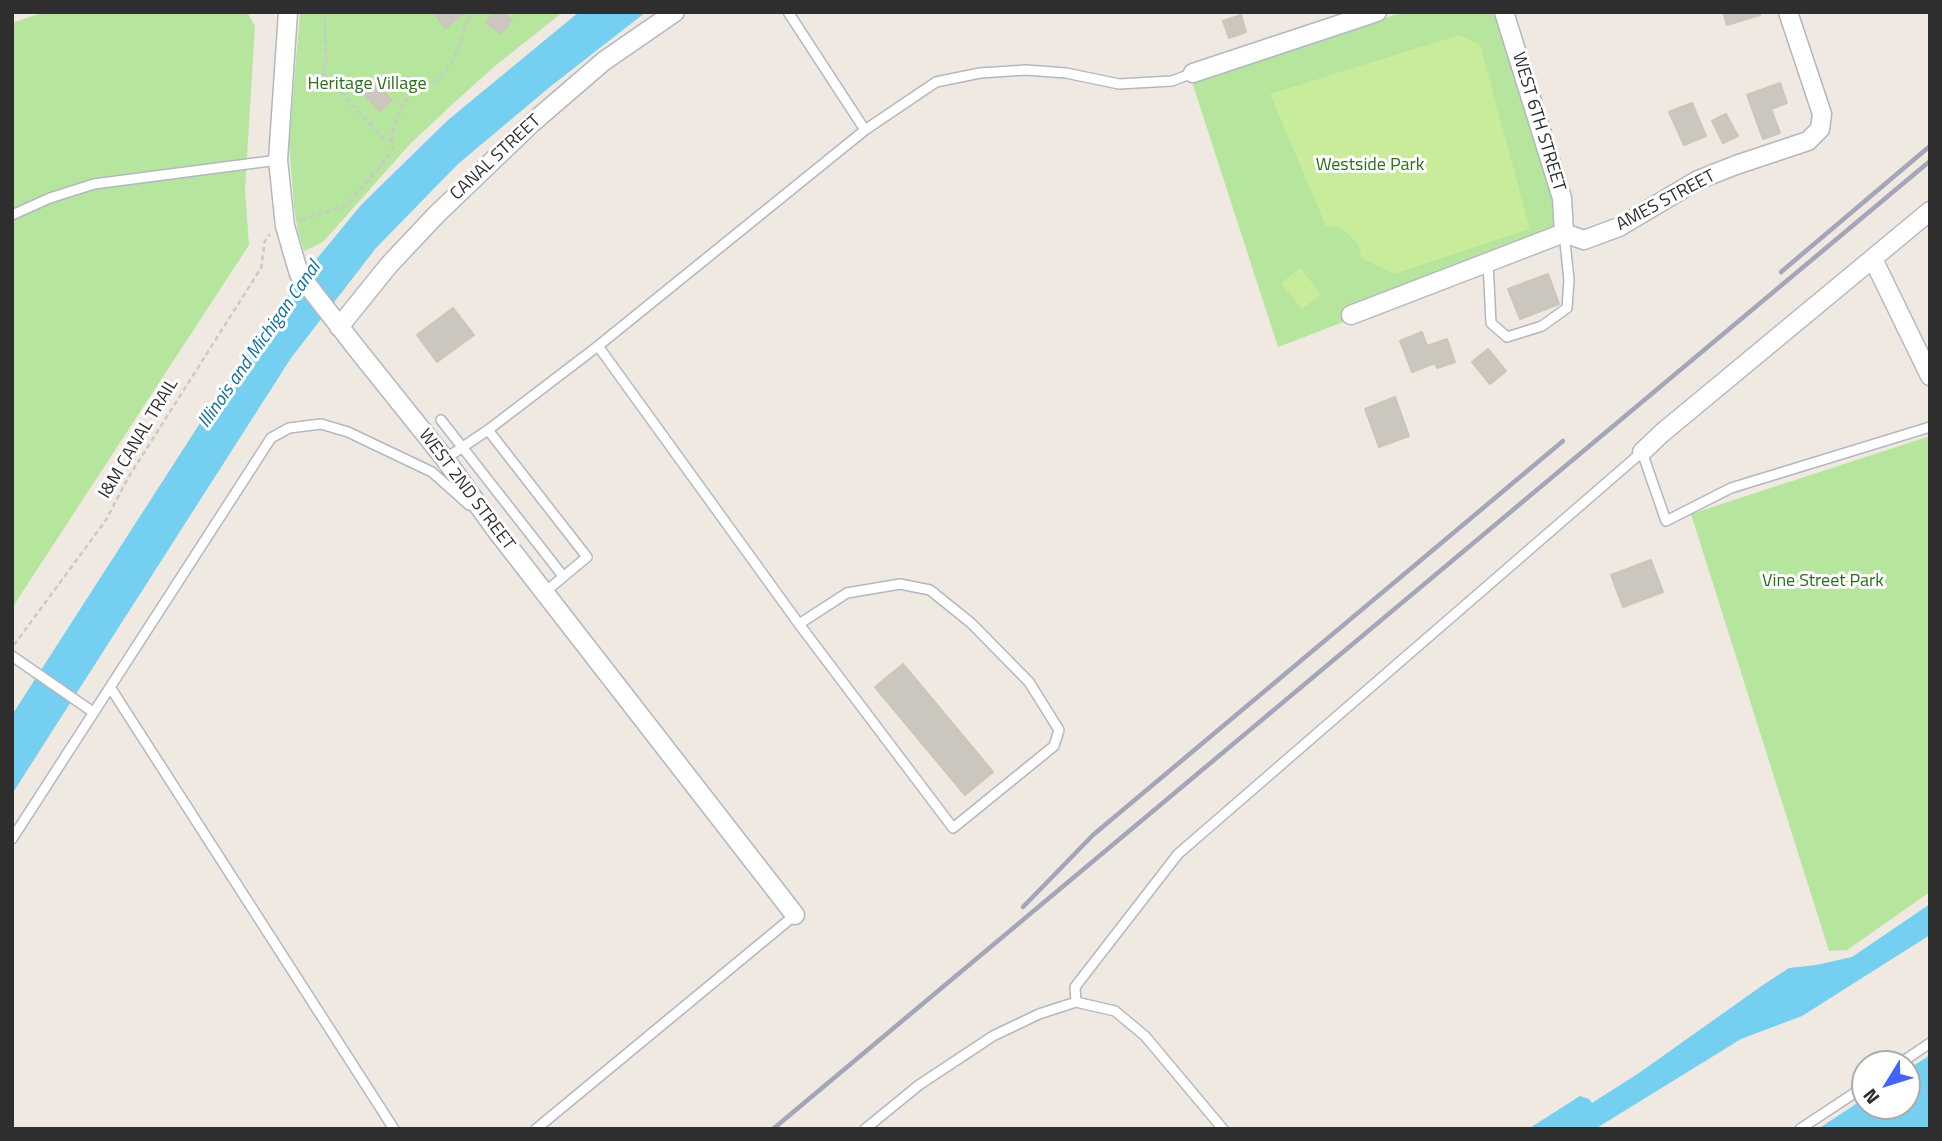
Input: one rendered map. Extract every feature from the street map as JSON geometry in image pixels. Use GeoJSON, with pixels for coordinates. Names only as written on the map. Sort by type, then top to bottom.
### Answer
{"type":"FeatureCollection","features":[{"type":"Feature","properties":{"kind":"street","name":"WEST 2ND STREET"},"geometry":{"type":"LineString","coordinates":[[288,12],[278,160],[285,226],[299,274],[445,459],[496,530],[795,915]]}},
{"type":"Feature","properties":{"kind":"street","name":"CANAL STREET"},"geometry":{"type":"LineString","coordinates":[[339,327],[389,265],[436,215],[532,123],[604,61],[675,12]]}},
{"type":"Feature","properties":{"kind":"street"},"geometry":{"type":"LineString","coordinates":[[1193,73],[1377,12]]}},
{"type":"Feature","properties":{"kind":"street","name":"WEST 6TH STREET"},"geometry":{"type":"LineString","coordinates":[[1504,12],[1562,198],[1564,233]]}},
{"type":"Feature","properties":{"kind":"street","name":"AMES STREET"},"geometry":{"type":"LineString","coordinates":[[1351,315],[1564,233],[1584,240],[1619,228],[1698,180],[1808,142],[1819,129],[1822,114],[1788,12]]}},
{"type":"Feature","properties":{"kind":"street"},"geometry":{"type":"LineString","coordinates":[[1642,452],[1930,211]]}},
{"type":"Feature","properties":{"kind":"street"},"geometry":{"type":"LineString","coordinates":[[1873,259],[1930,376]]}},
{"type":"Feature","properties":{"kind":"lane"},"geometry":{"type":"LineString","coordinates":[[788,12],[865,130]]}},
{"type":"Feature","properties":{"kind":"lane"},"geometry":{"type":"LineString","coordinates":[[445,459],[488,430],[598,346],[865,130],[936,82],[979,73],[1026,70],[1066,73],[1119,84],[1172,81],[1193,73]]}},
{"type":"Feature","properties":{"kind":"lane"},"geometry":{"type":"LineString","coordinates":[[12,215],[50,198],[94,184],[278,160]]}},
{"type":"Feature","properties":{"kind":"lane"},"geometry":{"type":"LineString","coordinates":[[1488,262],[1491,323],[1507,337],[1542,326],[1567,308],[1569,280],[1564,233]]}},
{"type":"Feature","properties":{"kind":"lane"},"geometry":{"type":"LineString","coordinates":[[598,346],[799,624],[953,828],[1054,746],[1059,730],[1029,682],[971,623],[930,590],[900,584],[848,593],[799,624]]}},
{"type":"Feature","properties":{"kind":"lane"},"geometry":{"type":"LineString","coordinates":[[441,421],[563,576]]}},
{"type":"Feature","properties":{"kind":"lane"},"geometry":{"type":"LineString","coordinates":[[12,839],[271,439],[289,428],[321,424],[348,432],[432,472],[496,530]]}},
{"type":"Feature","properties":{"kind":"lane"},"geometry":{"type":"LineString","coordinates":[[1076,1002],[1075,987],[1178,854],[1642,452],[1666,521],[1731,488],[1930,427]]}},
{"type":"Feature","properties":{"kind":"lane"},"geometry":{"type":"LineString","coordinates":[[488,430],[587,557],[544,592]]}},
{"type":"Feature","properties":{"kind":"lane"},"geometry":{"type":"LineString","coordinates":[[12,656],[93,712]]}},
{"type":"Feature","properties":{"kind":"lane"},"geometry":{"type":"LineString","coordinates":[[110,687],[394,1129]]}},
{"type":"Feature","properties":{"kind":"lane"},"geometry":{"type":"LineString","coordinates":[[536,1129],[795,915]]}},
{"type":"Feature","properties":{"kind":"lane"},"geometry":{"type":"LineString","coordinates":[[864,1129],[919,1085],[993,1036],[1039,1014],[1076,1002],[1115,1011],[1145,1036],[1223,1129]]}},
{"type":"Feature","properties":{"kind":"lane"},"geometry":{"type":"LineString","coordinates":[[1800,1129],[1851,1095]]}},
{"type":"Feature","properties":{"kind":"path"},"geometry":{"type":"LineString","coordinates":[[325,12],[326,64],[323,74],[382,136],[391,142]]}},
{"type":"Feature","properties":{"kind":"path"},"geometry":{"type":"LineString","coordinates":[[303,219],[343,207],[391,153],[393,129],[403,104],[447,70],[456,54],[470,12]]}},
{"type":"Feature","properties":{"kind":"path"},"geometry":{"type":"LineString","coordinates":[[467,22],[475,12]]}},
{"type":"Feature","properties":{"kind":"path","name":"I&M CANAL TRAIL"},"geometry":{"type":"LineString","coordinates":[[12,647],[100,529],[128,478],[261,268],[265,241],[270,234]]}},
{"type":"Feature","properties":{"kind":"green space"},"geometry":{"type":"Polygon","coordinates":[[[44,12],[247,12],[255,26],[245,189],[249,245],[12,608],[12,23],[44,12]]]}},
{"type":"Feature","properties":{"kind":"green space","name":"Heritage Village"},"geometry":{"type":"Polygon","coordinates":[[[300,12],[563,12],[457,100],[410,144],[323,242],[304,251],[294,206],[289,145],[300,12]]]}},
{"type":"Feature","properties":{"kind":"green space","name":"Westside Park"},"geometry":{"type":"Polygon","coordinates":[[[1403,12],[1512,12],[1576,233],[1278,347],[1192,82],[1403,12]]]}},
{"type":"Feature","properties":{"kind":"green space"},"geometry":{"type":"Polygon","coordinates":[[[1459,35],[1480,45],[1530,229],[1394,274],[1361,258],[1360,248],[1344,230],[1326,226],[1270,94],[1459,35]]]}},
{"type":"Feature","properties":{"kind":"green space"},"geometry":{"type":"Polygon","coordinates":[[[1300,268],[1321,294],[1302,309],[1281,283],[1300,268]]]}},
{"type":"Feature","properties":{"kind":"green space","name":"Vine Street Park"},"geometry":{"type":"Polygon","coordinates":[[[1930,436],[1930,892],[1847,950],[1829,951],[1691,514],[1930,436]]]}},
{"type":"Feature","properties":{"kind":"water","name":"Illinois and Michigan Canal"},"geometry":{"type":"Polygon","coordinates":[[[579,12],[646,12],[551,86],[458,164],[376,248],[291,358],[12,794],[12,715],[222,389],[300,279],[362,204],[448,120],[579,12]]]}},
{"type":"Feature","properties":{"kind":"water"},"geometry":{"type":"Polygon","coordinates":[[[1930,904],[1930,935],[1802,1016],[1741,1039],[1595,1129],[1528,1129],[1580,1096],[1592,1103],[1789,968],[1852,957],[1930,904]]]}},
{"type":"Feature","properties":{"kind":"water"},"geometry":{"type":"Polygon","coordinates":[[[1930,1055],[1930,1129],[1818,1129],[1851,1107],[1851,1120],[1921,1120],[1921,1061],[1930,1055]]]}},
{"type":"Feature","properties":{"kind":"building"},"geometry":{"type":"Polygon","coordinates":[[[433,12],[464,12],[446,28],[433,12]]]}},
{"type":"Feature","properties":{"kind":"building"},"geometry":{"type":"Polygon","coordinates":[[[494,12],[502,12],[512,20],[501,34],[486,22],[494,12]]]}},
{"type":"Feature","properties":{"kind":"building"},"geometry":{"type":"Polygon","coordinates":[[[1723,12],[1759,12],[1760,15],[1727,25],[1723,12]]]}},
{"type":"Feature","properties":{"kind":"building"},"geometry":{"type":"Polygon","coordinates":[[[1241,15],[1246,32],[1229,38],[1223,21],[1241,15]]]}},
{"type":"Feature","properties":{"kind":"building"},"geometry":{"type":"Polygon","coordinates":[[[370,78],[392,100],[380,111],[359,88],[370,78]]]}},
{"type":"Feature","properties":{"kind":"building"},"geometry":{"type":"Polygon","coordinates":[[[1780,83],[1787,103],[1771,109],[1780,133],[1763,139],[1747,95],[1780,83]]]}},
{"type":"Feature","properties":{"kind":"building"},"geometry":{"type":"Polygon","coordinates":[[[1692,103],[1706,136],[1684,145],[1669,112],[1692,103]]]}},
{"type":"Feature","properties":{"kind":"building"},"geometry":{"type":"Polygon","coordinates":[[[1726,114],[1738,136],[1723,143],[1712,121],[1726,114]]]}},
{"type":"Feature","properties":{"kind":"building"},"geometry":{"type":"Polygon","coordinates":[[[1548,274],[1559,304],[1520,319],[1508,289],[1548,274]]]}},
{"type":"Feature","properties":{"kind":"building"},"geometry":{"type":"Polygon","coordinates":[[[453,308],[474,335],[437,362],[417,335],[453,308]]]}},
{"type":"Feature","properties":{"kind":"building"},"geometry":{"type":"Polygon","coordinates":[[[1422,332],[1427,346],[1447,339],[1455,362],[1437,368],[1435,363],[1412,372],[1400,341],[1422,332]]]}},
{"type":"Feature","properties":{"kind":"building"},"geometry":{"type":"Polygon","coordinates":[[[1488,349],[1506,371],[1490,384],[1472,362],[1488,349]]]}},
{"type":"Feature","properties":{"kind":"building"},"geometry":{"type":"Polygon","coordinates":[[[1395,397],[1409,436],[1379,447],[1365,409],[1395,397]]]}},
{"type":"Feature","properties":{"kind":"building"},"geometry":{"type":"Polygon","coordinates":[[[1651,560],[1663,592],[1623,607],[1611,575],[1651,560]]]}},
{"type":"Feature","properties":{"kind":"building"},"geometry":{"type":"Polygon","coordinates":[[[903,664],[993,772],[965,795],[875,687],[903,664]]]}},
{"type":"Feature","properties":{"kind":"railway"},"geometry":{"type":"LineString","coordinates":[[1781,272],[1930,146]]}},
{"type":"Feature","properties":{"kind":"railway"},"geometry":{"type":"LineString","coordinates":[[773,1129],[1930,161]]}},
{"type":"Feature","properties":{"kind":"railway"},"geometry":{"type":"LineString","coordinates":[[1023,907],[1093,835],[1563,441]]}}]}
